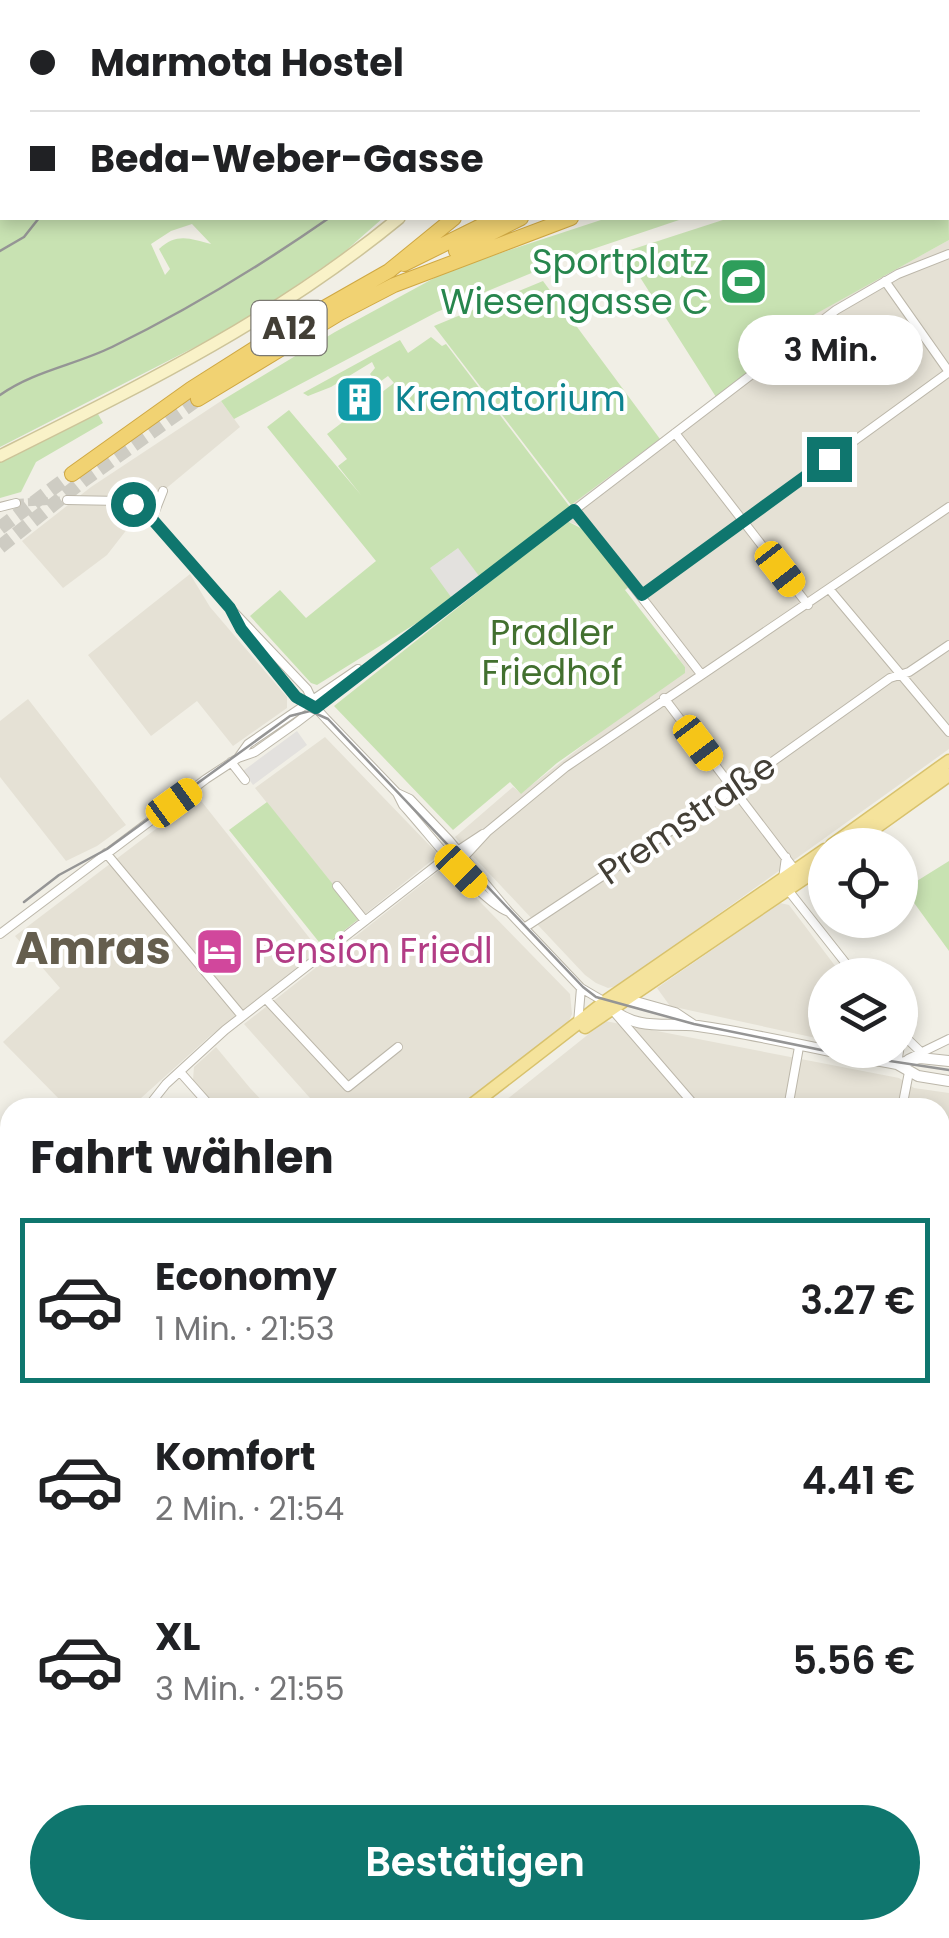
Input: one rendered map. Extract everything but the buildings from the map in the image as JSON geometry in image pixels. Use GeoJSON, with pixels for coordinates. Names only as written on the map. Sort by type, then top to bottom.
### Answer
{"type":"FeatureCollection","features":[{"type":"Feature","properties":{"kind":"highway","name":"A12"},"geometry":{"type":"LineString","coordinates":[[198,399],[391,278],[452,220]]}},
{"type":"Feature","properties":{"kind":"highway"},"geometry":{"type":"LineString","coordinates":[[391,278],[493,220]]}},
{"type":"Feature","properties":{"kind":"highway"},"geometry":{"type":"LineString","coordinates":[[391,278],[517,220]]}},
{"type":"Feature","properties":{"kind":"highway","name":"A12"},"geometry":{"type":"LineString","coordinates":[[72,474],[191,389],[273,337],[391,278],[565,220]]}},
{"type":"Feature","properties":{"kind":"main road"},"geometry":{"type":"LineString","coordinates":[[0,456],[243,330],[323,277],[396,220]]}},
{"type":"Feature","properties":{"kind":"main road"},"geometry":{"type":"LineString","coordinates":[[856,828],[949,761]]}},
{"type":"Feature","properties":{"kind":"main road"},"geometry":{"type":"LineString","coordinates":[[875,828],[949,775]]}},
{"type":"Feature","properties":{"kind":"main road"},"geometry":{"type":"LineString","coordinates":[[493,1098],[576,1034],[606,1001],[628,1000],[786,884],[808,862]]}},
{"type":"Feature","properties":{"kind":"main road"},"geometry":{"type":"LineString","coordinates":[[481,1098],[606,1001],[808,873]]}},
{"type":"Feature","properties":{"kind":"street"},"geometry":{"type":"LineString","coordinates":[[0,934],[234,760],[248,744],[379,656],[836,310],[885,280],[949,254]]}},
{"type":"Feature","properties":{"kind":"street"},"geometry":{"type":"LineString","coordinates":[[642,595],[949,372],[885,280]]}},
{"type":"Feature","properties":{"kind":"street"},"geometry":{"type":"LineString","coordinates":[[675,433],[808,604]]}},
{"type":"Feature","properties":{"kind":"street"},"geometry":{"type":"LineString","coordinates":[[152,519],[163,491]]}},
{"type":"Feature","properties":{"kind":"street"},"geometry":{"type":"LineString","coordinates":[[67,500],[121,501],[133,504],[152,519],[307,689],[311,703],[396,793],[410,799],[581,988],[606,1001],[626,1019],[652,1025],[694,1026],[808,1049]]}},
{"type":"Feature","properties":{"kind":"street"},"geometry":{"type":"LineString","coordinates":[[0,507],[16,503]]}},
{"type":"Feature","properties":{"kind":"street"},"geometry":{"type":"LineString","coordinates":[[156,1098],[242,1016],[487,832],[544,784],[664,698],[949,507]]}},
{"type":"Feature","properties":{"kind":"street"},"geometry":{"type":"LineString","coordinates":[[574,510],[701,674]]}},
{"type":"Feature","properties":{"kind":"street"},"geometry":{"type":"LineString","coordinates":[[830,590],[949,732]]}},
{"type":"Feature","properties":{"kind":"street","name":"Premstraße"},"geometry":{"type":"LineString","coordinates":[[524,928],[734,789],[890,678],[949,645]]}},
{"type":"Feature","properties":{"kind":"street"},"geometry":{"type":"LineString","coordinates":[[664,698],[796,870]]}},
{"type":"Feature","properties":{"kind":"street"},"geometry":{"type":"LineString","coordinates":[[234,760],[245,780]]}},
{"type":"Feature","properties":{"kind":"street"},"geometry":{"type":"LineString","coordinates":[[106,854],[242,1016]]}},
{"type":"Feature","properties":{"kind":"street"},"geometry":{"type":"LineString","coordinates":[[457,854],[496,907],[509,912]]}},
{"type":"Feature","properties":{"kind":"street"},"geometry":{"type":"LineString","coordinates":[[786,857],[786,884],[842,958]]}},
{"type":"Feature","properties":{"kind":"street"},"geometry":{"type":"LineString","coordinates":[[337,886],[365,922]]}},
{"type":"Feature","properties":{"kind":"street"},"geometry":{"type":"LineString","coordinates":[[648,986],[654,1007]]}},
{"type":"Feature","properties":{"kind":"street"},"geometry":{"type":"LineString","coordinates":[[578,1023],[581,988]]}},
{"type":"Feature","properties":{"kind":"street"},"geometry":{"type":"LineString","coordinates":[[266,999],[348,1087],[398,1047]]}},
{"type":"Feature","properties":{"kind":"street"},"geometry":{"type":"LineString","coordinates":[[628,1000],[674,1014],[694,1026]]}},
{"type":"Feature","properties":{"kind":"street"},"geometry":{"type":"LineString","coordinates":[[606,1001],[688,1098]]}},
{"type":"Feature","properties":{"kind":"street"},"geometry":{"type":"LineString","coordinates":[[920,1052],[949,1039]]}},
{"type":"Feature","properties":{"kind":"street"},"geometry":{"type":"LineString","coordinates":[[790,1098],[799,1047]]}},
{"type":"Feature","properties":{"kind":"street"},"geometry":{"type":"LineString","coordinates":[[920,1052],[949,1061]]}},
{"type":"Feature","properties":{"kind":"street"},"geometry":{"type":"LineString","coordinates":[[918,1061],[931,1058]]}},
{"type":"Feature","properties":{"kind":"street"},"geometry":{"type":"LineString","coordinates":[[902,1098],[904,1068]]}},
{"type":"Feature","properties":{"kind":"street"},"geometry":{"type":"LineString","coordinates":[[912,1068],[949,1081]]}},
{"type":"Feature","properties":{"kind":"street"},"geometry":{"type":"LineString","coordinates":[[180,1072],[203,1098]]}},
{"type":"Feature","properties":{"kind":"shaded area"},"geometry":{"type":"Polygon","coordinates":[[[949,240],[949,749],[839,828],[808,828],[808,850],[618,986],[608,988],[585,975],[455,837],[513,787],[521,793],[685,667],[676,655],[680,652],[582,527],[567,521],[571,505],[746,374],[737,357],[949,240]]]}},
{"type":"Feature","properties":{"kind":"shaded area"},"geometry":{"type":"Polygon","coordinates":[[[221,401],[240,427],[163,491],[152,519],[142,510],[107,555],[63,588],[22,541],[91,487],[221,401]]]}},
{"type":"Feature","properties":{"kind":"shaded area"},"geometry":{"type":"Polygon","coordinates":[[[458,548],[479,576],[451,597],[430,568],[458,548]]]}},
{"type":"Feature","properties":{"kind":"shaded area"},"geometry":{"type":"Polygon","coordinates":[[[190,574],[210,607],[287,697],[287,708],[233,746],[197,701],[151,736],[88,655],[190,574]]]}},
{"type":"Feature","properties":{"kind":"shaded area"},"geometry":{"type":"Polygon","coordinates":[[[28,699],[126,825],[97,846],[66,861],[0,777],[0,721],[28,699]]]}},
{"type":"Feature","properties":{"kind":"shaded area"},"geometry":{"type":"Polygon","coordinates":[[[297,731],[307,745],[253,785],[243,771],[297,731]]]}},
{"type":"Feature","properties":{"kind":"shaded area"},"geometry":{"type":"Polygon","coordinates":[[[325,737],[436,852],[435,858],[360,918],[255,788],[325,737]]]}},
{"type":"Feature","properties":{"kind":"shaded area"},"geometry":{"type":"Polygon","coordinates":[[[198,797],[319,950],[209,1037],[141,1098],[58,1098],[3,1042],[60,988],[15,936],[198,797]]]}},
{"type":"Feature","properties":{"kind":"shaded area"},"geometry":{"type":"Polygon","coordinates":[[[445,866],[570,994],[572,1014],[569,1021],[470,1098],[310,1098],[244,1024],[445,866]]]}},
{"type":"Feature","properties":{"kind":"shaded area"},"geometry":{"type":"Polygon","coordinates":[[[780,903],[789,905],[808,930],[808,938],[814,938],[829,958],[808,958],[808,1036],[670,1006],[657,988],[780,903]]]}},
{"type":"Feature","properties":{"kind":"shaded area"},"geometry":{"type":"Polygon","coordinates":[[[605,1021],[808,1060],[808,1068],[847,1068],[899,1078],[914,1088],[949,1093],[949,1098],[509,1098],[605,1021]]]}},
{"type":"Feature","properties":{"kind":"shaded area"},"geometry":{"type":"Polygon","coordinates":[[[216,1047],[259,1098],[209,1098],[193,1080],[194,1067],[216,1047]]]}},
{"type":"Feature","properties":{"kind":"green space"},"geometry":{"type":"Polygon","coordinates":[[[0,220],[381,220],[342,254],[240,324],[0,447],[0,220]],[[192,224],[151,244],[165,275],[170,269],[159,249],[172,240],[184,238],[211,244],[192,224]]]}},
{"type":"Feature","properties":{"kind":"green space"},"geometry":{"type":"Polygon","coordinates":[[[601,220],[679,220],[575,255],[437,312],[234,419],[221,401],[335,332],[449,270],[601,220]]]}},
{"type":"Feature","properties":{"kind":"green space"},"geometry":{"type":"Polygon","coordinates":[[[723,220],[949,220],[949,240],[738,357],[747,373],[716,397],[624,252],[723,220]]]}},
{"type":"Feature","properties":{"kind":"green space"},"geometry":{"type":"Polygon","coordinates":[[[543,281],[660,439],[571,505],[434,326],[543,281]]]}},
{"type":"Feature","properties":{"kind":"green space","name":"Pradler Friedhof"},"geometry":{"type":"Polygon","coordinates":[[[431,337],[442,346],[446,344],[570,507],[420,621],[317,685],[311,683],[250,616],[280,590],[306,618],[376,561],[267,427],[289,410],[361,495],[338,466],[347,459],[327,434],[394,383],[388,376],[377,384],[370,374],[375,368],[372,362],[331,387],[308,396],[303,393],[400,340],[408,353],[431,337]]]}},
{"type":"Feature","properties":{"kind":"green space"},"geometry":{"type":"Polygon","coordinates":[[[98,414],[103,423],[36,462],[21,492],[0,498],[0,462],[98,414]]]}},
{"type":"Feature","properties":{"kind":"green space","name":"Pradler Friedhof"},"geometry":{"type":"Polygon","coordinates":[[[567,521],[592,534],[630,586],[625,590],[685,667],[685,673],[557,763],[521,794],[510,782],[453,830],[334,706],[567,521]]]}},
{"type":"Feature","properties":{"kind":"green space"},"geometry":{"type":"Polygon","coordinates":[[[267,802],[360,918],[323,947],[229,830],[267,802]]]}},
{"type":"Feature","properties":{"kind":"green space"},"geometry":{"type":"Polygon","coordinates":[[[949,861],[949,951],[918,908],[918,880],[949,861]]]}},
{"type":"Feature","properties":{"kind":"tunnel"},"geometry":{"type":"LineString","coordinates":[[0,547],[84,480],[198,399]]}},
{"type":"Feature","properties":{"kind":"tunnel"},"geometry":{"type":"LineString","coordinates":[[0,528],[72,474]]}},
{"type":"Feature","properties":{"kind":"tunnel"},"geometry":{"type":"LineString","coordinates":[[16,503],[67,500]]}},
{"type":"Feature","properties":{"kind":"tram line"},"geometry":{"type":"LineString","coordinates":[[0,251],[24,237],[37,220]]}},
{"type":"Feature","properties":{"kind":"tram line"},"geometry":{"type":"LineString","coordinates":[[0,395],[27,380],[112,347],[168,318],[326,220]]}},
{"type":"Feature","properties":{"kind":"tram line"},"geometry":{"type":"LineString","coordinates":[[24,902],[59,875],[107,849],[290,716],[310,711],[328,719],[596,997],[694,1024],[831,1052],[949,1070]]}},
{"type":"Feature","properties":{"kind":"place","name":"Sportplatz Wiesengasse C"},"geometry":{"type":"Point","coordinates":[744,282]}},
{"type":"Feature","properties":{"kind":"place","name":"Krematorium"},"geometry":{"type":"Point","coordinates":[360,399]}},
{"type":"Feature","properties":{"kind":"place","name":"Pension Friedl"},"geometry":{"type":"Point","coordinates":[219,951]}},
{"type":"Feature","properties":{"kind":"district","name":"Amras"},"geometry":{"type":"Point","coordinates":[93,948]}},
{"type":"Feature","properties":{"kind":"route"},"geometry":{"type":"LineString","coordinates":[[133,504],[152,519],[230,608],[241,629],[296,697],[316,708],[574,510],[642,595],[829,459]]}}]}
